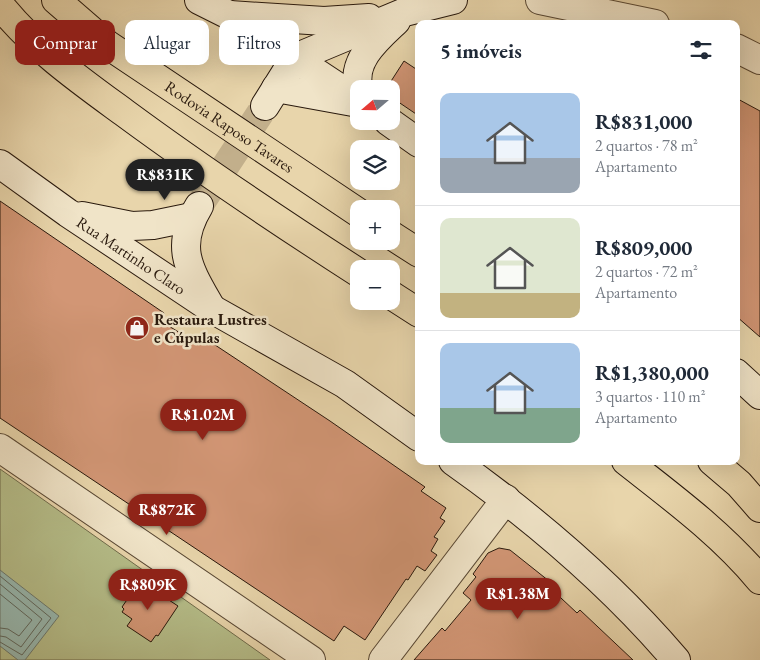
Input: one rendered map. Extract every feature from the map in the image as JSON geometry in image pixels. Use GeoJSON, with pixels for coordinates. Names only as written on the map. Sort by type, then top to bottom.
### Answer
{"type":"FeatureCollection","features":[{"type":"Feature","properties":{"kind":"highway","name":"Rodovia Raposo Tavares"},"geometry":{"type":"LineString","coordinates":[[56,0],[108,45],[350,207]]}},
{"type":"Feature","properties":{"kind":"highway"},"geometry":{"type":"LineString","coordinates":[[0,5],[19,29],[69,72],[233,190],[350,268]]}},
{"type":"Feature","properties":{"kind":"highway"},"geometry":{"type":"LineString","coordinates":[[400,241],[415,250]]}},
{"type":"Feature","properties":{"kind":"highway"},"geometry":{"type":"LineString","coordinates":[[400,301],[415,310]]}},
{"type":"Feature","properties":{"kind":"highway"},"geometry":{"type":"LineString","coordinates":[[631,465],[697,517],[741,557],[760,580]]}},
{"type":"Feature","properties":{"kind":"highway"},"geometry":{"type":"LineString","coordinates":[[717,465],[739,484],[760,508]]}},
{"type":"Feature","properties":{"kind":"main road"},"geometry":{"type":"LineString","coordinates":[[199,0],[237,20]]}},
{"type":"Feature","properties":{"kind":"main road"},"geometry":{"type":"LineString","coordinates":[[229,15],[339,21],[405,12],[453,0]]}},
{"type":"Feature","properties":{"kind":"main road"},"geometry":{"type":"LineString","coordinates":[[540,0],[636,20]]}},
{"type":"Feature","properties":{"kind":"main road"},"geometry":{"type":"LineString","coordinates":[[299,56],[405,12]]}},
{"type":"Feature","properties":{"kind":"main road"},"geometry":{"type":"LineString","coordinates":[[358,80],[357,71],[362,59],[377,39],[405,12]]}},
{"type":"Feature","properties":{"kind":"main road"},"geometry":{"type":"LineString","coordinates":[[229,15],[256,49],[271,97]]}},
{"type":"Feature","properties":{"kind":"main road"},"geometry":{"type":"LineString","coordinates":[[740,50],[760,60]]}},
{"type":"Feature","properties":{"kind":"main road"},"geometry":{"type":"LineString","coordinates":[[299,61],[350,96]]}},
{"type":"Feature","properties":{"kind":"main road"},"geometry":{"type":"LineString","coordinates":[[271,97],[291,65]]}},
{"type":"Feature","properties":{"kind":"main road"},"geometry":{"type":"LineString","coordinates":[[271,97],[350,101]]}},
{"type":"Feature","properties":{"kind":"main road"},"geometry":{"type":"LineString","coordinates":[[400,130],[415,140]]}},
{"type":"Feature","properties":{"kind":"main road","name":"Rua Martinho Claro"},"geometry":{"type":"LineString","coordinates":[[0,164],[68,214],[212,310],[345,384],[415,434]]}},
{"type":"Feature","properties":{"kind":"main road"},"geometry":{"type":"LineString","coordinates":[[68,214],[132,226],[153,225],[195,212],[185,240],[185,252],[198,286],[212,310]]}},
{"type":"Feature","properties":{"kind":"main road"},"geometry":{"type":"LineString","coordinates":[[740,376],[760,394]]}},
{"type":"Feature","properties":{"kind":"main road"},"geometry":{"type":"LineString","coordinates":[[0,448],[311,660]]}},
{"type":"Feature","properties":{"kind":"main road"},"geometry":{"type":"LineString","coordinates":[[459,465],[506,499],[618,596],[676,660]]}},
{"type":"Feature","properties":{"kind":"main road"},"geometry":{"type":"LineString","coordinates":[[383,660],[506,499]]}},
{"type":"Feature","properties":{"kind":"green space"},"geometry":{"type":"Polygon","coordinates":[[[0,469],[270,660],[0,660],[0,469]]]}},
{"type":"Feature","properties":{"kind":"water"},"geometry":{"type":"Polygon","coordinates":[[[0,570],[59,616],[25,660],[18,660],[0,646],[0,570]]]}},
{"type":"Feature","properties":{"kind":"building"},"geometry":{"type":"Polygon","coordinates":[[[404,61],[415,68],[415,113],[400,103],[400,80],[392,80],[404,61]]]}},
{"type":"Feature","properties":{"kind":"building"},"geometry":{"type":"Polygon","coordinates":[[[740,100],[760,111],[760,337],[740,320],[740,100]]]}},
{"type":"Feature","properties":{"kind":"building"},"geometry":{"type":"Polygon","coordinates":[[[0,201],[164,313],[159,320],[198,344],[203,337],[330,421],[425,487],[421,491],[446,508],[440,518],[445,521],[434,537],[438,539],[431,551],[437,555],[425,571],[417,566],[408,580],[406,579],[365,640],[344,626],[334,641],[0,418],[0,201]]]}},
{"type":"Feature","properties":{"kind":"building"},"geometry":{"type":"Polygon","coordinates":[[[499,548],[510,550],[549,581],[546,584],[577,613],[580,610],[633,660],[414,660],[442,628],[445,631],[471,600],[463,593],[476,577],[473,574],[488,553],[499,548]]]}},
{"type":"Feature","properties":{"kind":"building"},"geometry":{"type":"Polygon","coordinates":[[[140,581],[178,606],[158,636],[156,635],[151,642],[127,626],[132,619],[122,612],[124,609],[122,607],[140,581]]]}},
{"type":"Feature","properties":{"kind":"tunnel"},"geometry":{"type":"LineString","coordinates":[[199,206],[265,106]]}},
{"type":"Feature","properties":{"kind":"place","name":"Restaura Lustres e Cúpulas"},"geometry":{"type":"Point","coordinates":[137,328]}}]}
